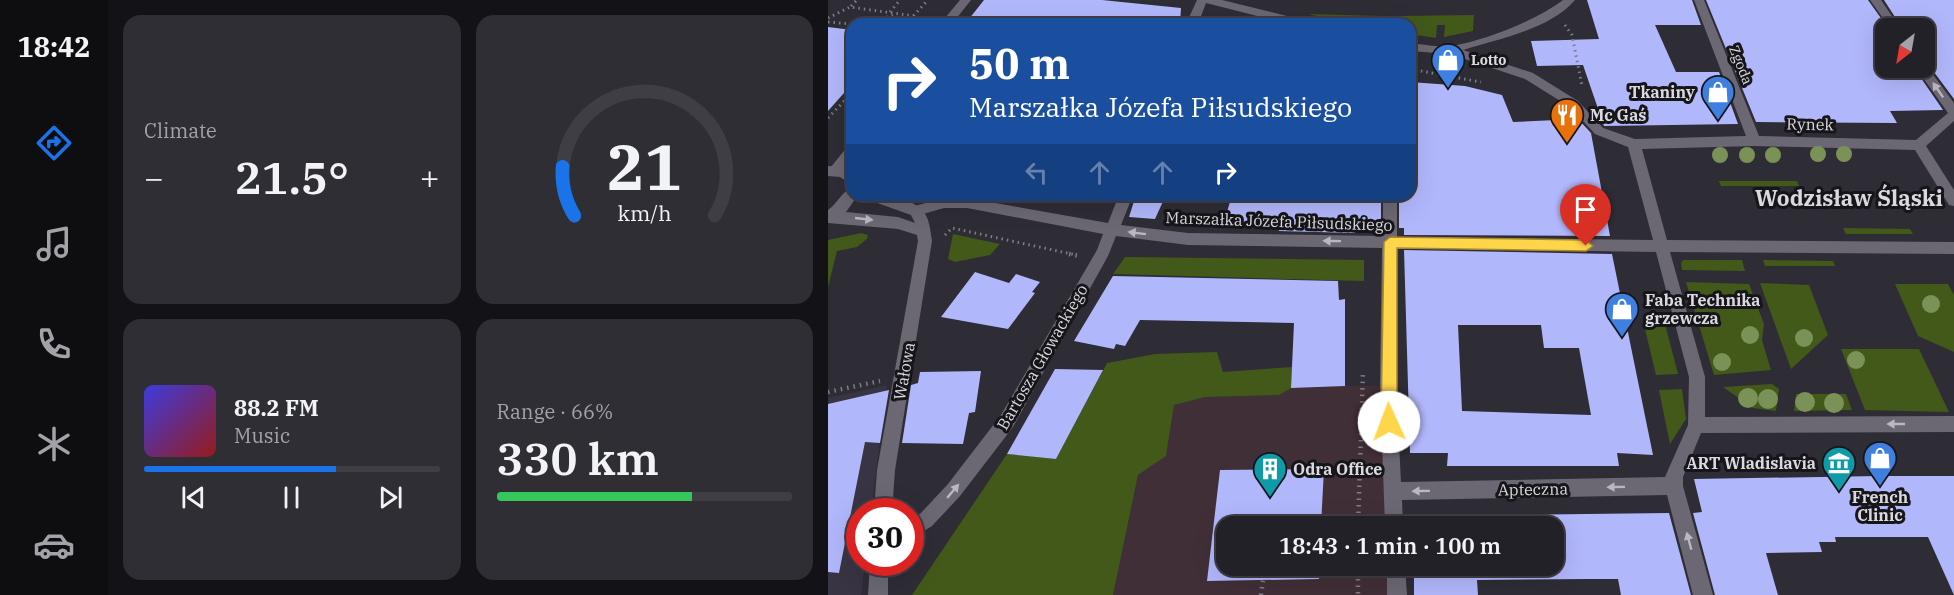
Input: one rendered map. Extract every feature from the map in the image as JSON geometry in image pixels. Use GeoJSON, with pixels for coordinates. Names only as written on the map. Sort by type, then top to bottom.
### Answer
{"type":"FeatureCollection","features":[{"type":"Feature","properties":{"kind":"street"},"geometry":{"type":"LineString","coordinates":[[951,18],[966,0]]}},
{"type":"Feature","properties":{"kind":"street"},"geometry":{"type":"LineString","coordinates":[[1194,18],[1202,0]]}},
{"type":"Feature","properties":{"kind":"street"},"geometry":{"type":"LineString","coordinates":[[1209,0],[1280,18]]}},
{"type":"Feature","properties":{"kind":"street"},"geometry":{"type":"LineString","coordinates":[[1450,50],[1535,24],[1555,6],[1570,0]]}},
{"type":"Feature","properties":{"kind":"street","name":"Zgoda"},"geometry":{"type":"LineString","coordinates":[[1699,0],[1754,141]]}},
{"type":"Feature","properties":{"kind":"street"},"geometry":{"type":"LineString","coordinates":[[1875,0],[1888,18]]}},
{"type":"Feature","properties":{"kind":"street"},"geometry":{"type":"LineString","coordinates":[[1416,47],[1450,50],[1529,76],[1574,104],[1596,127]]}},
{"type":"Feature","properties":{"kind":"street"},"geometry":{"type":"LineString","coordinates":[[1930,78],[1954,113],[1919,145],[1954,201]]}},
{"type":"Feature","properties":{"kind":"street","name":"Rynek"},"geometry":{"type":"LineString","coordinates":[[1596,127],[1634,144],[1754,141],[1919,145]]}},
{"type":"Feature","properties":{"kind":"street"},"geometry":{"type":"LineString","coordinates":[[1634,144],[1697,377],[1696,425],[1674,477],[1674,486],[1703,595]]}},
{"type":"Feature","properties":{"kind":"street"},"geometry":{"type":"LineString","coordinates":[[832,171],[846,156]]}},
{"type":"Feature","properties":{"kind":"street"},"geometry":{"type":"LineString","coordinates":[[832,171],[843,172],[846,175]]}},
{"type":"Feature","properties":{"kind":"street"},"geometry":{"type":"LineString","coordinates":[[829,216],[842,208],[847,201]]}},
{"type":"Feature","properties":{"kind":"street"},"geometry":{"type":"LineString","coordinates":[[888,201],[916,211]]}},
{"type":"Feature","properties":{"kind":"street","name":"Bartosza Głowackiego"},"geometry":{"type":"LineString","coordinates":[[924,521],[954,490],[1007,421],[1103,252],[1124,201]]}},
{"type":"Feature","properties":{"kind":"street"},"geometry":{"type":"LineString","coordinates":[[1390,201],[1388,386],[1393,516]]}},
{"type":"Feature","properties":{"kind":"street","name":"Marszałka Józefa Piłsudskiego"},"geometry":{"type":"LineString","coordinates":[[916,211],[944,203],[967,203],[1112,230],[1188,239],[1663,245]]}},
{"type":"Feature","properties":{"kind":"street","name":"Wałowa"},"geometry":{"type":"LineString","coordinates":[[884,498],[886,470],[925,241],[916,211]]}},
{"type":"Feature","properties":{"kind":"street"},"geometry":{"type":"LineString","coordinates":[[829,216],[898,223],[923,231]]}},
{"type":"Feature","properties":{"kind":"street"},"geometry":{"type":"LineString","coordinates":[[1663,245],[1954,248]]}},
{"type":"Feature","properties":{"kind":"street"},"geometry":{"type":"LineString","coordinates":[[1696,425],[1952,428]]}},
{"type":"Feature","properties":{"kind":"street","name":"Apteczna"},"geometry":{"type":"LineString","coordinates":[[1392,491],[1674,486]]}},
{"type":"Feature","properties":{"kind":"street"},"geometry":{"type":"LineString","coordinates":[[878,595],[879,576]]}},
{"type":"Feature","properties":{"kind":"street"},"geometry":{"type":"LineString","coordinates":[[1396,576],[1397,595]]}},
{"type":"Feature","properties":{"kind":"path"},"geometry":{"type":"LineString","coordinates":[[828,20],[857,0]]}},
{"type":"Feature","properties":{"kind":"path"},"geometry":{"type":"LineString","coordinates":[[889,13],[900,0]]}},
{"type":"Feature","properties":{"kind":"path"},"geometry":{"type":"LineString","coordinates":[[850,7],[914,16],[928,0]]}},
{"type":"Feature","properties":{"kind":"path"},"geometry":{"type":"LineString","coordinates":[[1555,6],[1572,35],[1596,127]]}},
{"type":"Feature","properties":{"kind":"path"},"geometry":{"type":"LineString","coordinates":[[881,18],[899,14]]}},
{"type":"Feature","properties":{"kind":"path"},"geometry":{"type":"LineString","coordinates":[[828,20],[846,23]]}},
{"type":"Feature","properties":{"kind":"path"},"geometry":{"type":"LineString","coordinates":[[1416,69],[1486,84]]}},
{"type":"Feature","properties":{"kind":"path"},"geometry":{"type":"LineString","coordinates":[[828,118],[846,99]]}},
{"type":"Feature","properties":{"kind":"path"},"geometry":{"type":"LineString","coordinates":[[1358,516],[1359,441],[1364,361]]}},
{"type":"Feature","properties":{"kind":"path"},"geometry":{"type":"LineString","coordinates":[[828,392],[891,379]]}},
{"type":"Feature","properties":{"kind":"path"},"geometry":{"type":"LineString","coordinates":[[1358,576],[1358,595]]}},
{"type":"Feature","properties":{"kind":"path"},"geometry":{"type":"LineString","coordinates":[[1261,595],[1263,579]]}},
{"type":"Feature","properties":{"kind":"shaded area"},"geometry":{"type":"Polygon","coordinates":[[[887,385],[873,498],[846,498],[846,576],[863,576],[861,595],[828,595],[828,398],[887,385]]]}},
{"type":"Feature","properties":{"kind":"shaded area"},"geometry":{"type":"Polygon","coordinates":[[[1388,386],[1394,516],[1216,516],[1216,576],[1396,576],[1397,595],[1113,595],[1138,475],[1166,456],[1174,405],[1205,397],[1279,395],[1291,388],[1388,386]]]}},
{"type":"Feature","properties":{"kind":"green space"},"geometry":{"type":"Polygon","coordinates":[[[1308,14],[1383,16],[1383,18],[1327,18],[1308,14]]]}},
{"type":"Feature","properties":{"kind":"green space"},"geometry":{"type":"Polygon","coordinates":[[[1474,15],[1473,31],[1444,37],[1445,25],[1437,25],[1436,38],[1416,35],[1416,18],[1397,18],[1397,16],[1474,15]]]}},
{"type":"Feature","properties":{"kind":"green space"},"geometry":{"type":"Polygon","coordinates":[[[1719,181],[1797,181],[1799,186],[1721,186],[1719,181]]]}},
{"type":"Feature","properties":{"kind":"green space"},"geometry":{"type":"Polygon","coordinates":[[[1843,228],[1910,229],[1913,234],[1846,234],[1843,228]]]}},
{"type":"Feature","properties":{"kind":"green space"},"geometry":{"type":"Polygon","coordinates":[[[861,233],[868,235],[867,239],[857,247],[837,251],[828,287],[828,240],[861,233]]]}},
{"type":"Feature","properties":{"kind":"green space"},"geometry":{"type":"Polygon","coordinates":[[[953,234],[1000,244],[990,255],[955,262],[948,259],[953,234]]]}},
{"type":"Feature","properties":{"kind":"green space"},"geometry":{"type":"Polygon","coordinates":[[[1125,257],[1364,260],[1364,281],[1113,274],[1125,257]]]}},
{"type":"Feature","properties":{"kind":"green space"},"geometry":{"type":"Polygon","coordinates":[[[1683,260],[1742,260],[1745,271],[1682,270],[1683,260]]]}},
{"type":"Feature","properties":{"kind":"green space"},"geometry":{"type":"Polygon","coordinates":[[[1763,260],[1833,261],[1835,266],[1765,266],[1763,260]]]}},
{"type":"Feature","properties":{"kind":"green space"},"geometry":{"type":"Polygon","coordinates":[[[1686,282],[1749,284],[1764,324],[1762,340],[1771,370],[1714,375],[1686,282]]]}},
{"type":"Feature","properties":{"kind":"green space"},"geometry":{"type":"Polygon","coordinates":[[[1760,283],[1809,285],[1828,335],[1791,369],[1760,283]]]}},
{"type":"Feature","properties":{"kind":"green space"},"geometry":{"type":"Polygon","coordinates":[[[1895,284],[1948,284],[1954,295],[1954,352],[1918,336],[1895,284]]]}},
{"type":"Feature","properties":{"kind":"green space"},"geometry":{"type":"Polygon","coordinates":[[[1665,324],[1678,374],[1656,375],[1644,325],[1665,324]]]}},
{"type":"Feature","properties":{"kind":"green space"},"geometry":{"type":"Polygon","coordinates":[[[1841,349],[1919,349],[1949,412],[1865,410],[1841,349]]]}},
{"type":"Feature","properties":{"kind":"green space"},"geometry":{"type":"Polygon","coordinates":[[[1217,352],[1223,372],[1292,367],[1291,388],[1279,395],[1205,397],[1174,405],[1166,456],[1138,475],[1113,595],[912,595],[1007,454],[1056,459],[1107,363],[1155,354],[1217,352]]]}},
{"type":"Feature","properties":{"kind":"green space"},"geometry":{"type":"Polygon","coordinates":[[[1772,384],[1779,389],[1776,411],[1753,408],[1723,387],[1772,384]]]}},
{"type":"Feature","properties":{"kind":"green space"},"geometry":{"type":"Polygon","coordinates":[[[1682,389],[1686,419],[1670,444],[1659,390],[1682,389]]]}},
{"type":"Feature","properties":{"kind":"green space"},"geometry":{"type":"Polygon","coordinates":[[[1796,394],[1846,394],[1852,410],[1794,411],[1796,394]]]}},
{"type":"Feature","properties":{"kind":"building"},"geometry":{"type":"Polygon","coordinates":[[[984,0],[1102,0],[1181,8],[1180,18],[970,18],[984,0]]]}},
{"type":"Feature","properties":{"kind":"building"},"geometry":{"type":"Polygon","coordinates":[[[1587,0],[1692,0],[1701,25],[1655,25],[1676,72],[1719,72],[1738,124],[1604,126],[1583,65],[1537,66],[1531,41],[1599,39],[1587,0]]]}},
{"type":"Feature","properties":{"kind":"building"},"geometry":{"type":"Polygon","coordinates":[[[1706,0],[1868,0],[1881,18],[1875,18],[1875,78],[1921,78],[1943,110],[1890,111],[1897,123],[1756,122],[1706,0]]]}},
{"type":"Feature","properties":{"kind":"building"},"geometry":{"type":"Polygon","coordinates":[[[1884,0],[1954,0],[1954,99],[1935,73],[1935,18],[1896,18],[1884,0]]]}},
{"type":"Feature","properties":{"kind":"building"},"geometry":{"type":"Polygon","coordinates":[[[828,27],[846,29],[846,91],[828,111],[828,27]]]}},
{"type":"Feature","properties":{"kind":"building"},"geometry":{"type":"Polygon","coordinates":[[[1416,82],[1465,86],[1502,95],[1513,122],[1578,119],[1591,133],[1610,236],[1404,235],[1404,228],[1399,228],[1399,201],[1416,201],[1416,82]]]}},
{"type":"Feature","properties":{"kind":"building"},"geometry":{"type":"Polygon","coordinates":[[[1134,201],[1163,201],[1155,219],[1129,217],[1134,201]]]}},
{"type":"Feature","properties":{"kind":"building"},"geometry":{"type":"Polygon","coordinates":[[[1230,201],[1381,201],[1381,229],[1356,229],[1355,233],[1279,231],[1280,225],[1224,222],[1230,201]]]}},
{"type":"Feature","properties":{"kind":"building"},"geometry":{"type":"Polygon","coordinates":[[[1404,250],[1612,254],[1653,455],[1617,453],[1619,466],[1447,466],[1448,453],[1410,453],[1404,250]],[[1458,325],[1462,411],[1591,415],[1579,348],[1544,348],[1541,325],[1458,325]]]}},
{"type":"Feature","properties":{"kind":"building"},"geometry":{"type":"Polygon","coordinates":[[[975,272],[1009,283],[1016,274],[1040,282],[1032,292],[1035,293],[1008,329],[941,317],[975,272]]]}},
{"type":"Feature","properties":{"kind":"building"},"geometry":{"type":"Polygon","coordinates":[[[1113,276],[1338,281],[1339,300],[1345,299],[1345,386],[1291,388],[1294,323],[1140,320],[1125,346],[1116,344],[1114,349],[1074,341],[1113,276]]]}},
{"type":"Feature","properties":{"kind":"building"},"geometry":{"type":"Polygon","coordinates":[[[1055,369],[1103,370],[1056,459],[1007,454],[1055,369]]]}},
{"type":"Feature","properties":{"kind":"building"},"geometry":{"type":"Polygon","coordinates":[[[981,371],[975,412],[969,413],[963,444],[902,443],[911,385],[918,383],[920,372],[981,371]]]}},
{"type":"Feature","properties":{"kind":"building"},"geometry":{"type":"Polygon","coordinates":[[[889,390],[880,443],[865,442],[854,498],[846,498],[846,538],[839,573],[828,572],[828,404],[889,390]]]}},
{"type":"Feature","properties":{"kind":"building","name":"Odra Office"},"geometry":{"type":"Polygon","coordinates":[[[1324,469],[1322,516],[1216,516],[1216,576],[1319,576],[1319,579],[1207,581],[1220,470],[1324,469]]]}},
{"type":"Feature","properties":{"kind":"building"},"geometry":{"type":"Polygon","coordinates":[[[1954,476],[1954,595],[1928,537],[1835,537],[1836,542],[1819,542],[1822,552],[1766,553],[1778,595],[1715,595],[1693,513],[1702,512],[1694,479],[1954,476]]]}},
{"type":"Feature","properties":{"kind":"building"},"geometry":{"type":"Polygon","coordinates":[[[1669,513],[1691,595],[1621,595],[1618,579],[1589,579],[1477,580],[1478,595],[1414,595],[1414,576],[1564,576],[1564,516],[1412,516],[1669,513]]]}},
{"type":"Feature","properties":{"kind":"place","name":"Lotto"},"geometry":{"type":"Point","coordinates":[1448,89]}},
{"type":"Feature","properties":{"kind":"place","name":"Tkaniny"},"geometry":{"type":"Point","coordinates":[1718,121]}},
{"type":"Feature","properties":{"kind":"place","name":"Mc Gaś"},"geometry":{"type":"Point","coordinates":[1567,144]}},
{"type":"Feature","properties":{"kind":"place","name":"Faba Technika grzewcza"},"geometry":{"type":"Point","coordinates":[1622,338]}},
{"type":"Feature","properties":{"kind":"place","name":"French Clinic"},"geometry":{"type":"Point","coordinates":[1880,487]}},
{"type":"Feature","properties":{"kind":"place","name":"ART Wladislavia"},"geometry":{"type":"Point","coordinates":[1839,492]}},
{"type":"Feature","properties":{"kind":"place","name":"Odra Office"},"geometry":{"type":"Point","coordinates":[1270,498]}},
{"type":"Feature","properties":{"kind":"district","name":"Wodzisław Śląski"},"geometry":{"type":"Point","coordinates":[1849,198]}},
{"type":"Feature","properties":{"kind":"route"},"geometry":{"type":"LineString","coordinates":[[1389,422],[1390,242],[1586,246]]}}]}
